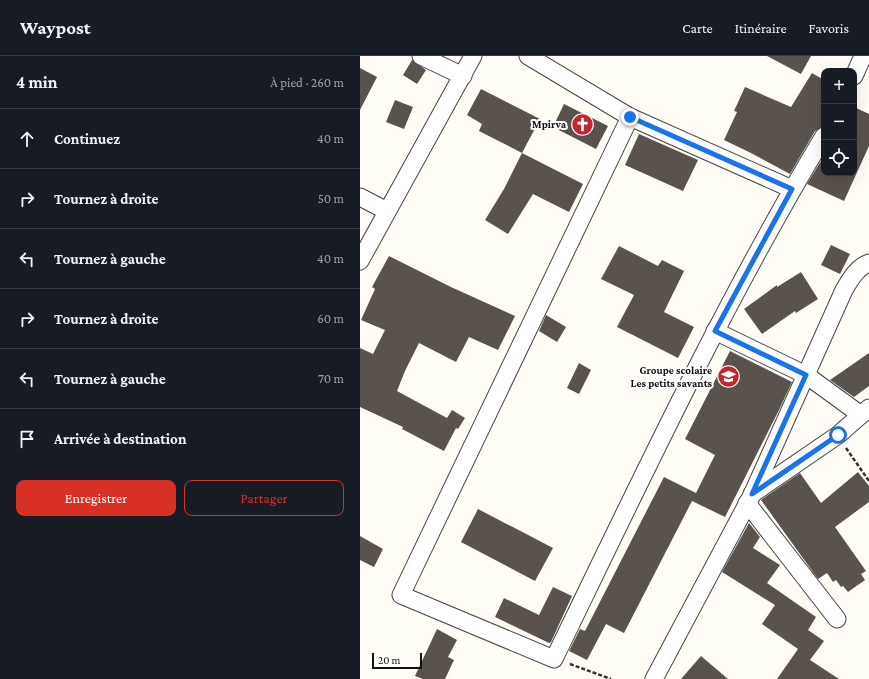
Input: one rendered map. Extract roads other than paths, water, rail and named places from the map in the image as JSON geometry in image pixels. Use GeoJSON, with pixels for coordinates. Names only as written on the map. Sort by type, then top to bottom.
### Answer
{"type":"FeatureCollection","features":[{"type":"Feature","properties":{"kind":"street"},"geometry":{"type":"LineString","coordinates":[[421,56],[463,76]]}},
{"type":"Feature","properties":{"kind":"street"},"geometry":{"type":"LineString","coordinates":[[360,261],[386,211],[463,76],[472,56]]}},
{"type":"Feature","properties":{"kind":"street"},"geometry":{"type":"LineString","coordinates":[[528,56],[630,117],[792,189]]}},
{"type":"Feature","properties":{"kind":"street"},"geometry":{"type":"LineString","coordinates":[[856,68],[858,58]]}},
{"type":"Feature","properties":{"kind":"street"},"geometry":{"type":"LineString","coordinates":[[630,117],[401,595],[554,659],[715,331],[792,189],[822,140]]}},
{"type":"Feature","properties":{"kind":"street"},"geometry":{"type":"LineString","coordinates":[[360,197],[386,211]]}},
{"type":"Feature","properties":{"kind":"street"},"geometry":{"type":"LineString","coordinates":[[654,679],[750,498],[844,290],[854,275],[863,265],[869,262]]}},
{"type":"Feature","properties":{"kind":"street"},"geometry":{"type":"LineString","coordinates":[[715,331],[806,375],[865,412],[838,435],[750,498]]}},
{"type":"Feature","properties":{"kind":"street"},"geometry":{"type":"LineString","coordinates":[[750,498],[837,619]]}},
{"type":"Feature","properties":{"kind":"place","name":"Mpirva"},"geometry":{"type":"Point","coordinates":[582,124]}},
{"type":"Feature","properties":{"kind":"place","name":"Groupe scolaire Les petits savants"},"geometry":{"type":"Point","coordinates":[728,376]}}]}
